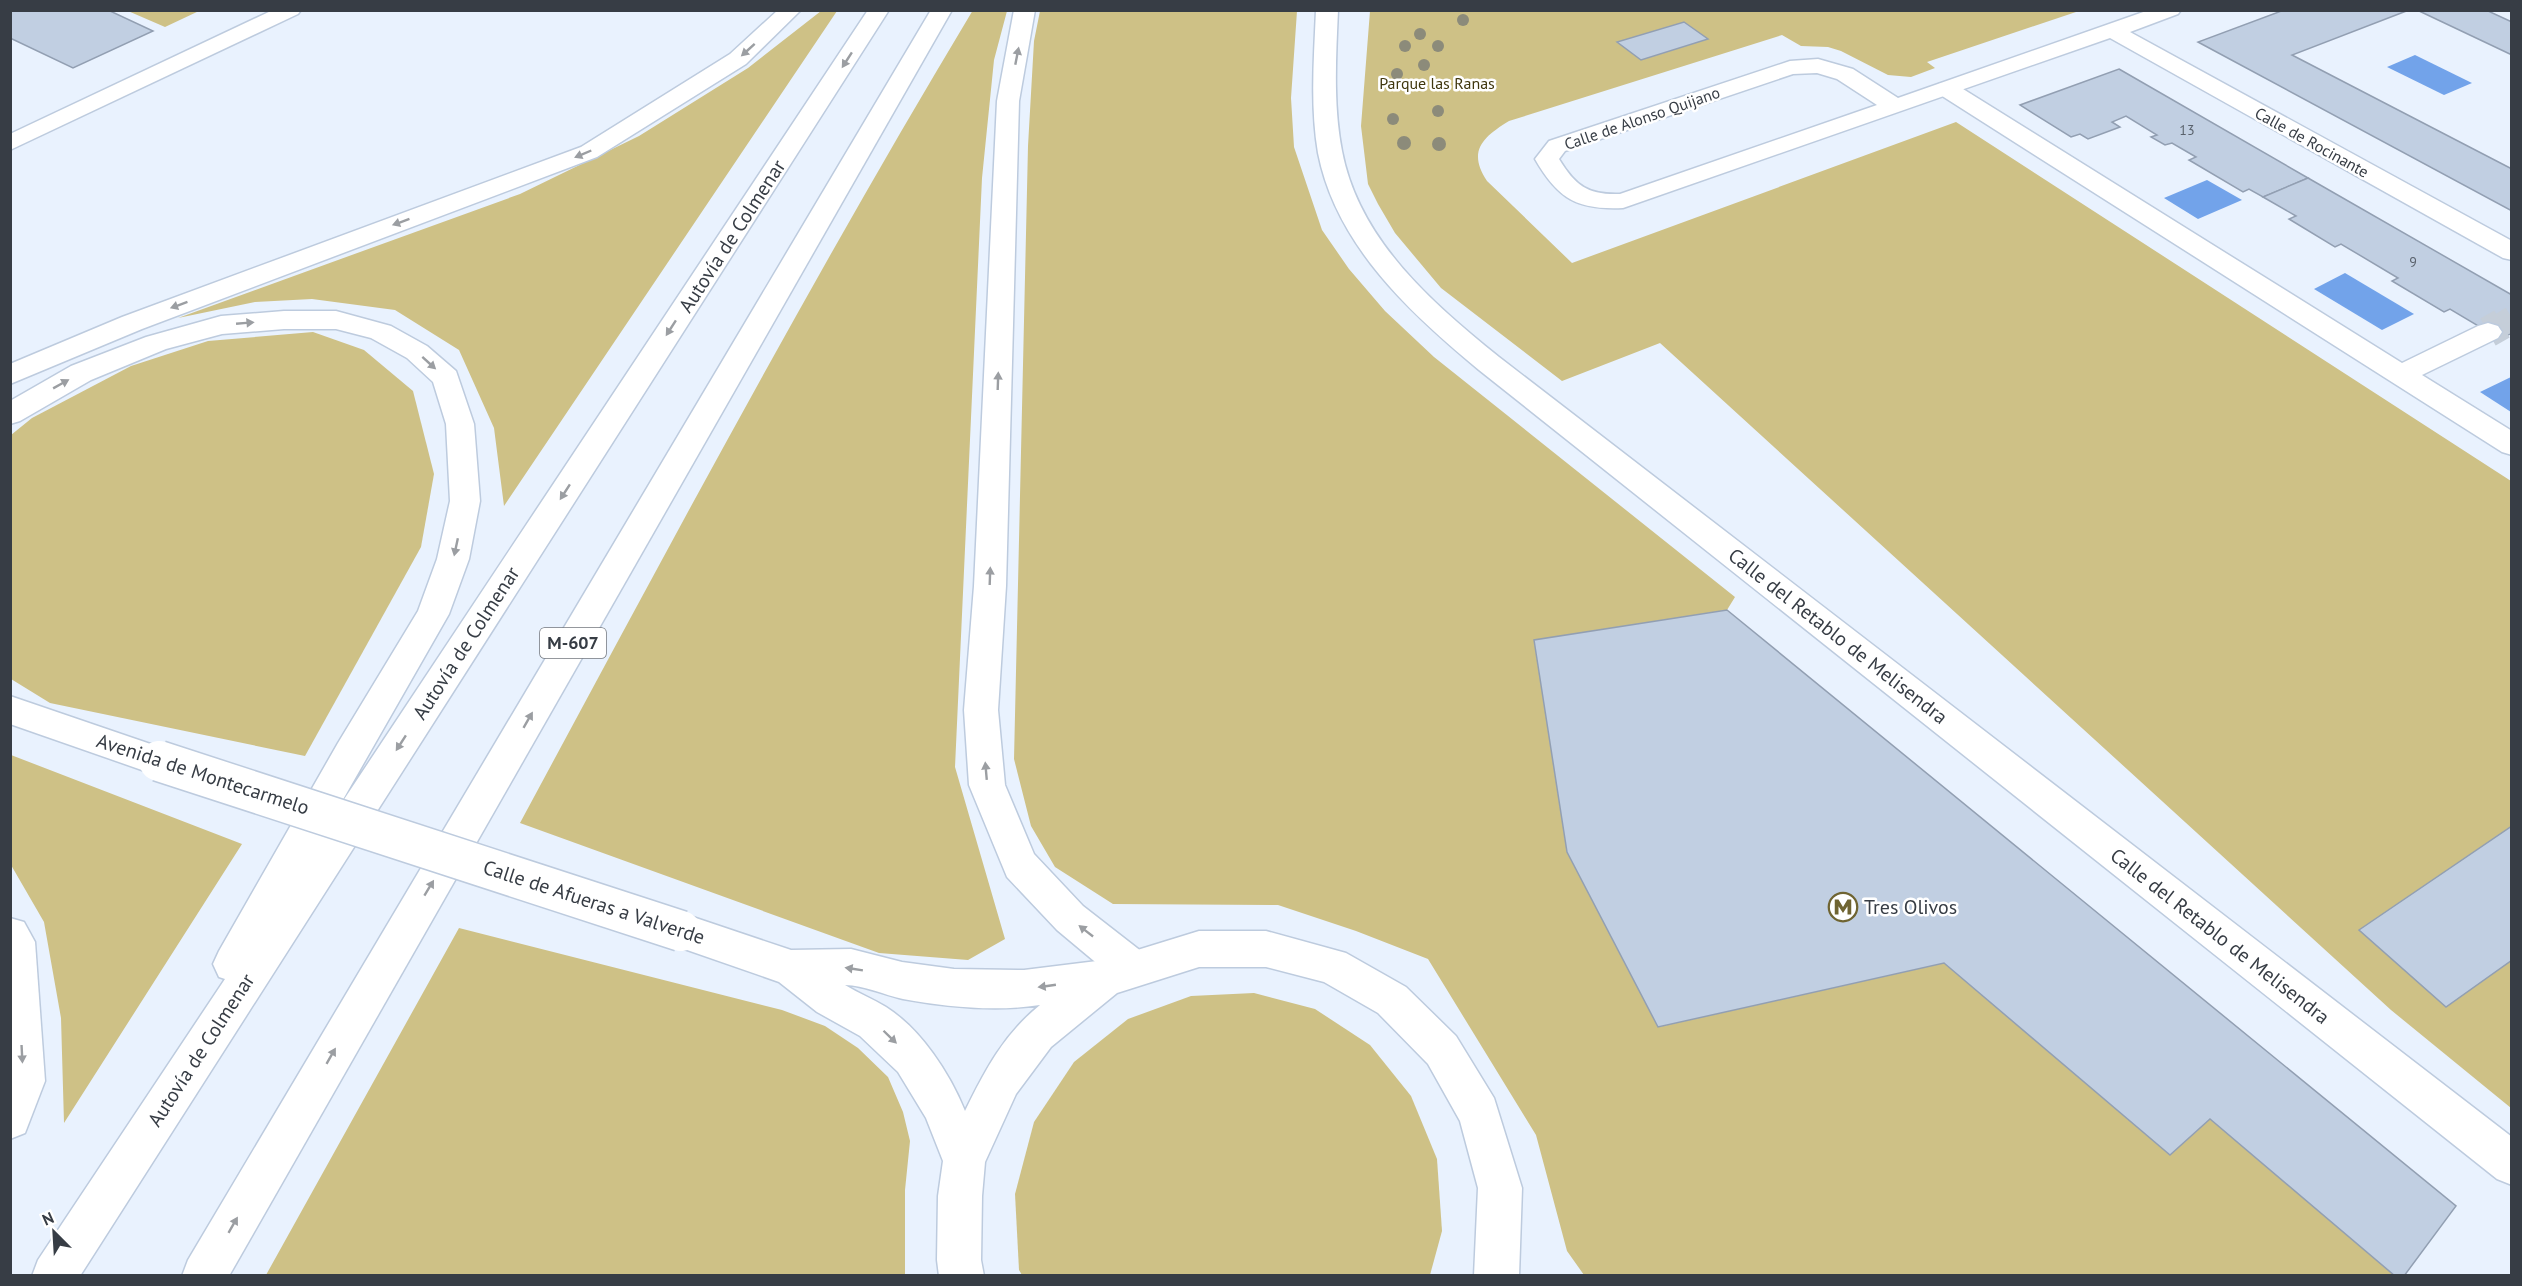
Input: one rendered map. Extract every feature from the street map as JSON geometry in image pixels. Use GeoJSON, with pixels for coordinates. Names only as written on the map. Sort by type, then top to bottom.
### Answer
{"type":"FeatureCollection","features":[{"type":"Feature","properties":{"kind":"main road"},"geometry":{"type":"LineString","coordinates":[[10,143],[291,10]]}},
{"type":"Feature","properties":{"kind":"main road"},"geometry":{"type":"LineString","coordinates":[[10,375],[132,323],[589,152],[738,59],[791,10]]}},
{"type":"Feature","properties":{"kind":"main road","name":"Autovía de Colmenar"},"geometry":{"type":"LineString","coordinates":[[54,1275],[879,10]]}},
{"type":"Feature","properties":{"kind":"main road","name":"M-607"},"geometry":{"type":"LineString","coordinates":[[204,1275],[942,10]]}},
{"type":"Feature","properties":{"kind":"main road"},"geometry":{"type":"LineString","coordinates":[[962,1275],[959,1260],[960,1196],[964,1161],[1001,1080],[1037,1033],[1118,973],[1020,865],[987,785],[981,710],[990,586],[1008,101],[1025,10]]}},
{"type":"Feature","properties":{"kind":"main road","name":"Calle del Retablo de Melisendra"},"geometry":{"type":"LineString","coordinates":[[1327,10],[1324,112],[1333,169],[1339,190],[1364,235],[1384,264],[1411,295],[1459,340],[1649,486],[2511,1164]]}},
{"type":"Feature","properties":{"kind":"main road","name":"Calle de Alonso Quijano"},"geometry":{"type":"LineString","coordinates":[[1895,106],[1845,74],[1818,66],[1790,68],[1557,146],[1546,159],[1556,176],[1572,190],[1593,201],[1623,201],[2171,10]]}},
{"type":"Feature","properties":{"kind":"main road","name":"Calle de Rocinante"},"geometry":{"type":"LineString","coordinates":[[2113,31],[2511,252]]}},
{"type":"Feature","properties":{"kind":"main road"},"geometry":{"type":"LineString","coordinates":[[1947,89],[2511,445]]}},
{"type":"Feature","properties":{"kind":"main road"},"geometry":{"type":"LineString","coordinates":[[10,414],[81,373],[156,343],[221,325],[284,320],[336,320],[381,332],[417,352],[446,378],[460,424],[465,501],[453,559],[433,614],[350,753],[102,1202]]}},
{"type":"Feature","properties":{"kind":"main road"},"geometry":{"type":"LineString","coordinates":[[2400,375],[2488,332]]}},
{"type":"Feature","properties":{"kind":"main road","name":"Avenida de Montecarmelo"},"geometry":{"type":"LineString","coordinates":[[10,710],[159,761],[397,837]]}},
{"type":"Feature","properties":{"kind":"main road","name":"Calle de Afueras a Valverde"},"geometry":{"type":"LineString","coordinates":[[397,837],[791,968],[831,999],[874,1022],[912,1058],[942,1105],[964,1161]]}},
{"type":"Feature","properties":{"kind":"main road"},"geometry":{"type":"LineString","coordinates":[[10,934],[16,942],[24,1081],[10,1118]]}},
{"type":"Feature","properties":{"kind":"main road","name":"Calle de Afueras a Valverde"},"geometry":{"type":"LineString","coordinates":[[791,968],[851,967],[902,980],[954,988],[1024,989],[1118,973],[1199,950],[1266,949],[1332,966],[1392,1000],[1442,1050],[1479,1113],[1500,1188],[1500,1273]]}},
{"type":"Feature","properties":{"kind":"green space"},"geometry":{"type":"Polygon","coordinates":[[[973,10],[1007,11],[994,60],[982,178],[955,767],[1005,939],[968,960],[879,953],[520,823],[798,312],[973,10]]]}},
{"type":"Feature","properties":{"kind":"green space"},"geometry":{"type":"Polygon","coordinates":[[[128,11],[199,11],[165,27],[128,11]]]}},
{"type":"Feature","properties":{"kind":"green space"},"geometry":{"type":"Polygon","coordinates":[[[821,11],[837,11],[504,506],[494,428],[459,350],[395,310],[312,299],[255,302],[178,318],[520,194],[639,136],[748,68],[821,11]]]}},
{"type":"Feature","properties":{"kind":"green space"},"geometry":{"type":"Polygon","coordinates":[[[1040,11],[1297,11],[1291,98],[1294,147],[1322,230],[1349,269],[1385,311],[1434,357],[1735,597],[1727,610],[1534,640],[1567,852],[1658,1027],[1944,963],[2170,1155],[2210,1119],[2395,1275],[1584,1275],[1567,1251],[1536,1135],[1428,959],[1356,931],[1278,905],[1113,904],[1055,867],[1031,826],[1014,759],[1028,146],[1034,41],[1040,11]]]}},
{"type":"Feature","properties":{"kind":"green space","name":"Parque las Ranas"},"geometry":{"type":"Polygon","coordinates":[[[1370,11],[2079,11],[1927,62],[1935,68],[1911,77],[1888,75],[1841,51],[1828,47],[1801,46],[1782,35],[1509,121],[1485,139],[1478,153],[1478,161],[1487,181],[1572,263],[1956,122],[2511,481],[2511,1108],[2391,1010],[1660,343],[1562,381],[1441,288],[1395,233],[1368,184],[1361,126],[1370,11]]]}},
{"type":"Feature","properties":{"kind":"green space"},"geometry":{"type":"Polygon","coordinates":[[[313,332],[364,350],[413,391],[434,474],[421,547],[305,756],[50,703],[11,679],[11,435],[32,418],[131,366],[208,341],[313,332]]]}},
{"type":"Feature","properties":{"kind":"green space"},"geometry":{"type":"Polygon","coordinates":[[[11,755],[242,844],[64,1123],[61,1018],[44,922],[11,865],[11,755]]]}},
{"type":"Feature","properties":{"kind":"green space"},"geometry":{"type":"Polygon","coordinates":[[[459,928],[782,1010],[825,1026],[858,1048],[888,1077],[903,1112],[910,1141],[905,1190],[905,1275],[266,1275],[459,928]]]}},
{"type":"Feature","properties":{"kind":"green space"},"geometry":{"type":"Polygon","coordinates":[[[1254,993],[1315,1009],[1370,1045],[1411,1096],[1437,1159],[1442,1231],[1430,1275],[1022,1275],[1019,1270],[1015,1194],[1034,1122],[1074,1062],[1128,1019],[1191,996],[1254,993]]]}},
{"type":"Feature","properties":{"kind":"water"},"geometry":{"type":"Polygon","coordinates":[[[2415,55],[2472,83],[2444,95],[2387,67],[2415,55]]]}},
{"type":"Feature","properties":{"kind":"water"},"geometry":{"type":"Polygon","coordinates":[[[2207,180],[2242,200],[2198,219],[2164,198],[2207,180]]]}},
{"type":"Feature","properties":{"kind":"water"},"geometry":{"type":"Polygon","coordinates":[[[2345,273],[2414,314],[2382,330],[2314,289],[2345,273]]]}},
{"type":"Feature","properties":{"kind":"water"},"geometry":{"type":"Polygon","coordinates":[[[2512,377],[2511,412],[2480,392],[2512,377]]]}},
{"type":"Feature","properties":{"kind":"building"},"geometry":{"type":"Polygon","coordinates":[[[10,10],[108,10],[153,31],[73,68],[10,38],[10,10]]]}},
{"type":"Feature","properties":{"kind":"building"},"geometry":{"type":"Polygon","coordinates":[[[2284,10],[2409,10],[2292,55],[2512,169],[2512,211],[2198,42],[2284,10]]]}},
{"type":"Feature","properties":{"kind":"building"},"geometry":{"type":"Polygon","coordinates":[[[2417,10],[2486,10],[2512,22],[2512,55],[2417,10]]]}},
{"type":"Feature","properties":{"kind":"building"},"geometry":{"type":"Polygon","coordinates":[[[1684,22],[1708,39],[1641,60],[1617,42],[1684,22]]]}},
{"type":"Feature","properties":{"kind":"building"},"geometry":{"type":"Polygon","coordinates":[[[2119,69],[2308,178],[2263,197],[2249,189],[2243,192],[2189,160],[2196,157],[2172,143],[2165,145],[2151,137],[2157,135],[2126,116],[2112,122],[2120,127],[2088,139],[2080,134],[2071,137],[2020,105],[2119,69]]]}},
{"type":"Feature","properties":{"kind":"building"},"geometry":{"type":"Polygon","coordinates":[[[2308,178],[2512,295],[2512,333],[2500,339],[2450,309],[2444,312],[2392,281],[2398,278],[2341,244],[2335,247],[2289,219],[2296,216],[2263,197],[2308,178]]]}},
{"type":"Feature","properties":{"kind":"building","name":"Tres Olivos"},"geometry":{"type":"Polygon","coordinates":[[[1727,610],[2456,1206],[2404,1276],[2395,1276],[2210,1119],[2170,1155],[1944,963],[1658,1027],[1567,852],[1534,640],[1727,610]]]}},
{"type":"Feature","properties":{"kind":"building"},"geometry":{"type":"Polygon","coordinates":[[[2512,826],[2512,960],[2446,1007],[2359,930],[2512,826]]]}},
{"type":"Feature","properties":{"kind":"tunnel"},"geometry":{"type":"LineString","coordinates":[[2499,326],[2512,318]]}},
{"type":"Feature","properties":{"kind":"tunnel"},"geometry":{"type":"LineString","coordinates":[[2488,332],[2502,324]]}},
{"type":"Feature","properties":{"kind":"place","name":"Tres Olivos"},"geometry":{"type":"Point","coordinates":[1843,907]}}]}
